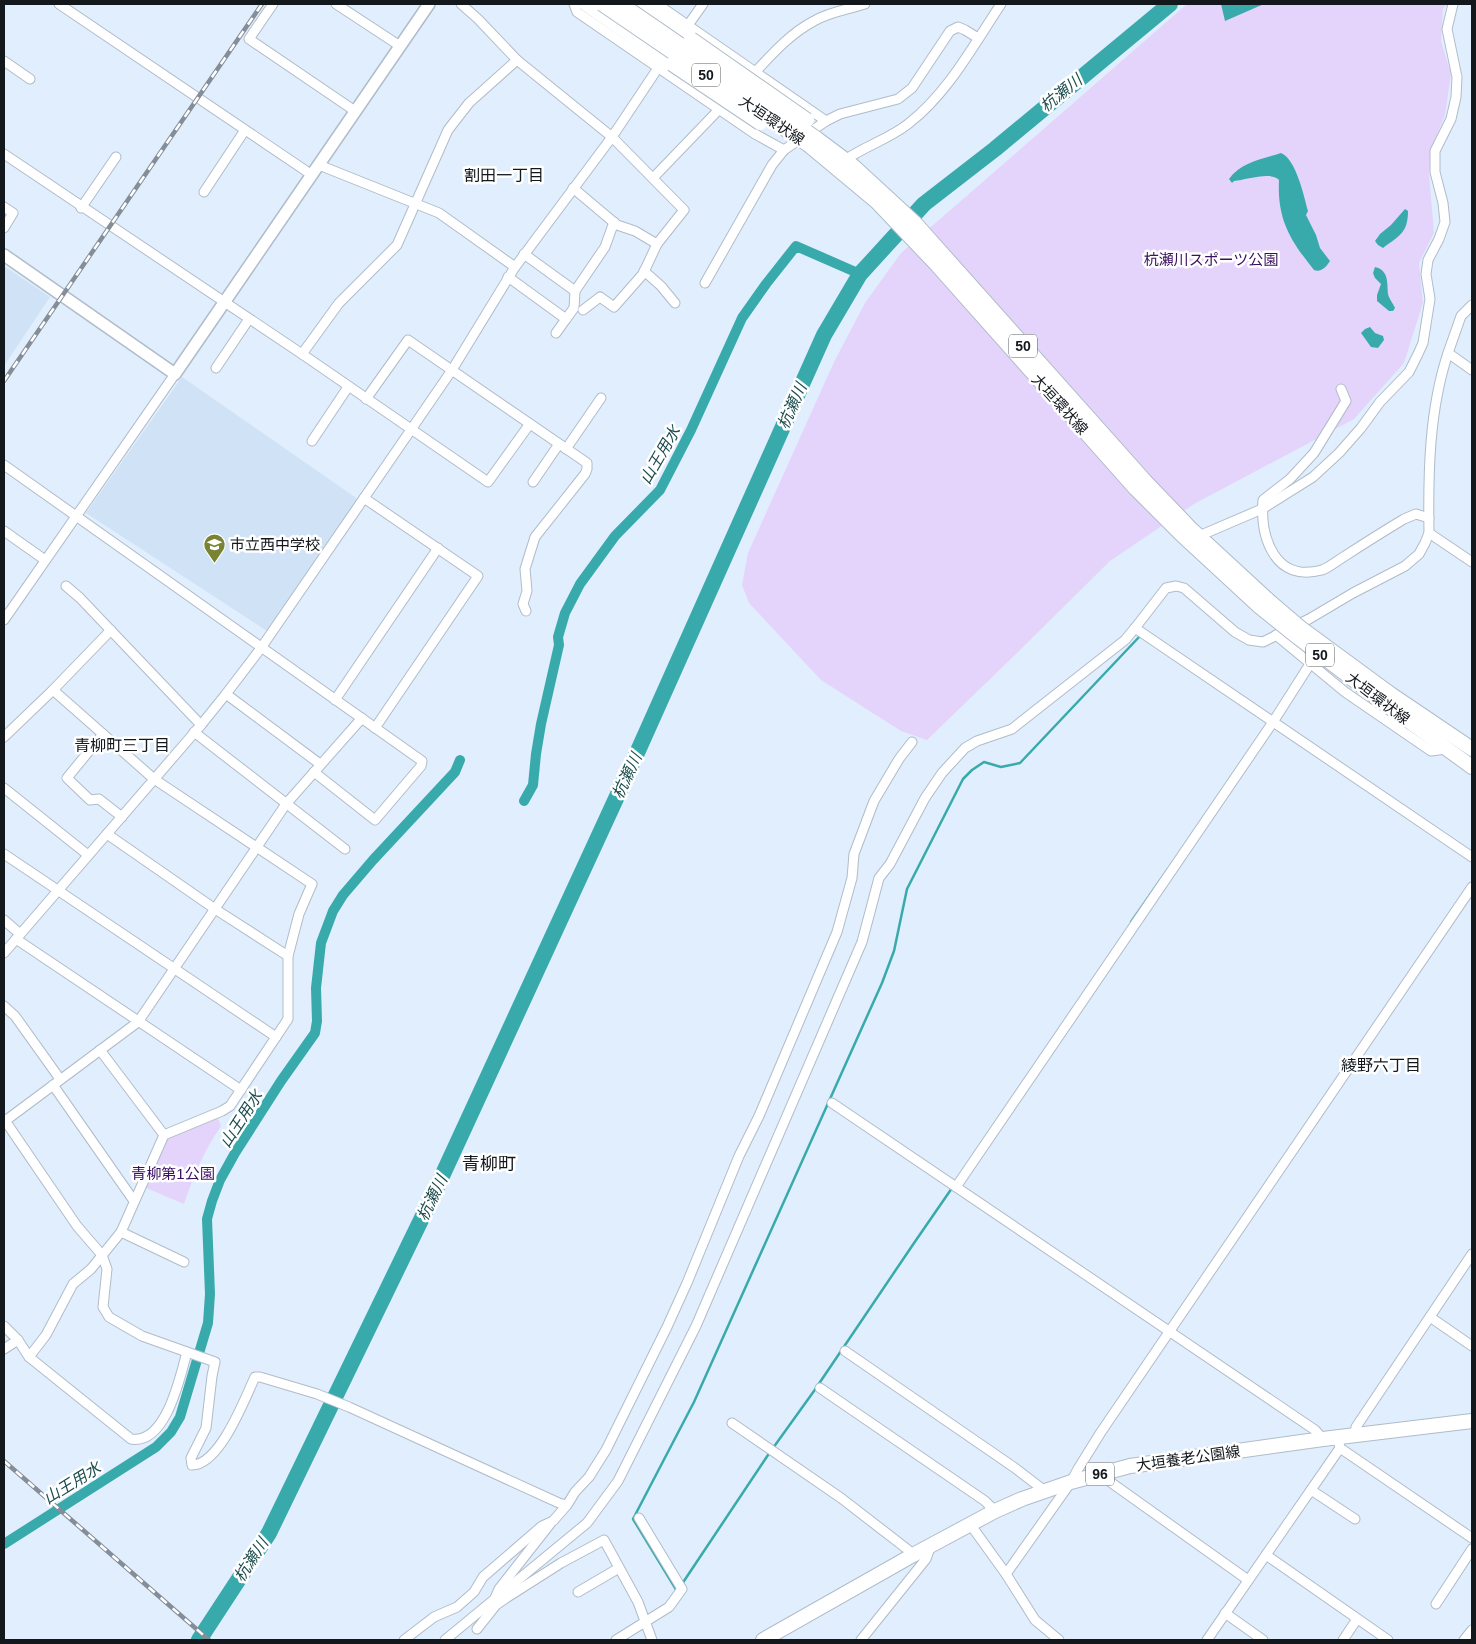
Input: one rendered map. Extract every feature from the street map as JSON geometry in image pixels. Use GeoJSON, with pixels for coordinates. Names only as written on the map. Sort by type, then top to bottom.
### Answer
{"type":"FeatureCollection","features":[{"type":"Feature","properties":{"kind":"main road","name":"50"},"geometry":{"type":"LineString","coordinates":[[586,4],[664,65],[763,126],[816,137]]}},
{"type":"Feature","properties":{"kind":"main road","name":"大垣環状線"},"geometry":{"type":"LineString","coordinates":[[602,4],[816,137]]}},
{"type":"Feature","properties":{"kind":"main road","name":"大垣環状線"},"geometry":{"type":"LineString","coordinates":[[621,4],[816,137],[841,162],[915,223],[1191,534],[1264,604],[1302,628],[1446,749],[1472,767]]}},
{"type":"Feature","properties":{"kind":"main road","name":"50"},"geometry":{"type":"LineString","coordinates":[[639,4],[688,30],[781,101],[816,137]]}},
{"type":"Feature","properties":{"kind":"main road","name":"大垣環状線"},"geometry":{"type":"LineString","coordinates":[[1385,697],[1472,748]]}},
{"type":"Feature","properties":{"kind":"main road","name":"大垣養老公園線"},"geometry":{"type":"LineString","coordinates":[[764,1640],[913,1555],[995,1511],[1022,1499],[1071,1482],[1130,1466],[1323,1439],[1339,1443],[1354,1436],[1472,1420]]}},
{"type":"Feature","properties":{"kind":"street"},"geometry":{"type":"LineString","coordinates":[[59,4],[245,130],[315,170],[416,204],[439,214],[515,267]]}},
{"type":"Feature","properties":{"kind":"street"},"geometry":{"type":"LineString","coordinates":[[272,4],[249,39],[355,111]]}},
{"type":"Feature","properties":{"kind":"street"},"geometry":{"type":"LineString","coordinates":[[336,4],[400,46]]}},
{"type":"Feature","properties":{"kind":"street"},"geometry":{"type":"LineString","coordinates":[[4,620],[428,4]]}},
{"type":"Feature","properties":{"kind":"street"},"geometry":{"type":"LineString","coordinates":[[461,4],[517,60],[612,137],[684,210],[657,244],[644,271],[614,307],[600,297],[583,310]]}},
{"type":"Feature","properties":{"kind":"street"},"geometry":{"type":"LineString","coordinates":[[574,4],[577,12],[664,65],[719,109],[755,134],[784,150]]}},
{"type":"Feature","properties":{"kind":"street"},"geometry":{"type":"LineString","coordinates":[[657,4],[688,30],[756,71],[816,137]]}},
{"type":"Feature","properties":{"kind":"street"},"geometry":{"type":"LineString","coordinates":[[688,30],[702,4]]}},
{"type":"Feature","properties":{"kind":"street"},"geometry":{"type":"LineString","coordinates":[[653,178],[798,30],[816,20],[865,4]]}},
{"type":"Feature","properties":{"kind":"street"},"geometry":{"type":"LineString","coordinates":[[841,162],[907,125],[928,106],[949,82],[1001,4]]}},
{"type":"Feature","properties":{"kind":"street"},"geometry":{"type":"LineString","coordinates":[[1191,534],[1262,509],[1313,477],[1361,428],[1380,402],[1409,372],[1423,343],[1430,300],[1426,274],[1428,260],[1445,222],[1443,203],[1435,172],[1435,151],[1451,119],[1456,97],[1457,77],[1450,51],[1447,29],[1453,4]]}},
{"type":"Feature","properties":{"kind":"street"},"geometry":{"type":"LineString","coordinates":[[705,283],[772,165],[784,150],[816,137],[840,114],[898,99],[906,94],[950,31],[958,27],[978,38]]}},
{"type":"Feature","properties":{"kind":"street"},"geometry":{"type":"LineString","coordinates":[[302,354],[339,303],[397,245],[448,130],[469,103],[517,60]]}},
{"type":"Feature","properties":{"kind":"street"},"geometry":{"type":"LineString","coordinates":[[4,61],[30,79]]}},
{"type":"Feature","properties":{"kind":"street"},"geometry":{"type":"LineString","coordinates":[[4,953],[201,725],[261,648],[452,370],[508,277],[664,65]]}},
{"type":"Feature","properties":{"kind":"street"},"geometry":{"type":"LineString","coordinates":[[204,192],[245,130]]}},
{"type":"Feature","properties":{"kind":"street"},"geometry":{"type":"LineString","coordinates":[[4,154],[302,354],[488,482],[529,425]]}},
{"type":"Feature","properties":{"kind":"street"},"geometry":{"type":"LineString","coordinates":[[82,208],[116,157]]}},
{"type":"Feature","properties":{"kind":"street"},"geometry":{"type":"LineString","coordinates":[[574,188],[617,225],[635,231],[657,244]]}},
{"type":"Feature","properties":{"kind":"street"},"geometry":{"type":"LineString","coordinates":[[4,207],[13,214],[4,228]]}},
{"type":"Feature","properties":{"kind":"street"},"geometry":{"type":"LineString","coordinates":[[556,333],[574,308],[575,291],[605,246],[614,222]]}},
{"type":"Feature","properties":{"kind":"street"},"geometry":{"type":"LineString","coordinates":[[524,254],[575,291]]}},
{"type":"Feature","properties":{"kind":"street"},"geometry":{"type":"LineString","coordinates":[[4,255],[175,374]]}},
{"type":"Feature","properties":{"kind":"street"},"geometry":{"type":"LineString","coordinates":[[644,271],[661,286],[674,303]]}},
{"type":"Feature","properties":{"kind":"street"},"geometry":{"type":"LineString","coordinates":[[508,277],[566,319]]}},
{"type":"Feature","properties":{"kind":"street"},"geometry":{"type":"LineString","coordinates":[[445,1640],[495,1602],[587,1523],[610,1494],[626,1467],[696,1326],[862,942],[879,878],[890,864],[925,798],[942,773],[965,748],[977,741],[1012,729],[1125,640],[1166,588],[1176,586],[1184,588],[1235,632],[1249,640],[1263,642],[1309,620],[1353,593],[1405,566],[1419,554],[1429,533],[1432,438],[1441,374],[1461,316],[1472,305]]}},
{"type":"Feature","properties":{"kind":"street"},"geometry":{"type":"LineString","coordinates":[[216,368],[249,319]]}},
{"type":"Feature","properties":{"kind":"street"},"geometry":{"type":"LineString","coordinates":[[366,399],[408,340],[529,425],[587,463],[587,469],[535,537],[525,568],[526,591],[523,604],[526,611]]}},
{"type":"Feature","properties":{"kind":"street"},"geometry":{"type":"LineString","coordinates":[[1448,353],[1472,370]]}},
{"type":"Feature","properties":{"kind":"street"},"geometry":{"type":"LineString","coordinates":[[312,441],[348,387]]}},
{"type":"Feature","properties":{"kind":"street"},"geometry":{"type":"LineString","coordinates":[[1341,389],[1346,401],[1314,453],[1290,479],[1263,500],[1262,509],[1267,542],[1276,559],[1288,568],[1305,572],[1324,569],[1404,518],[1416,514],[1429,518]]}},
{"type":"Feature","properties":{"kind":"street"},"geometry":{"type":"LineString","coordinates":[[533,482],[601,398]]}},
{"type":"Feature","properties":{"kind":"street"},"geometry":{"type":"LineString","coordinates":[[4,466],[422,761],[421,766],[375,820],[314,772]]}},
{"type":"Feature","properties":{"kind":"street"},"geometry":{"type":"LineString","coordinates":[[364,498],[478,576],[376,728]]}},
{"type":"Feature","properties":{"kind":"street"},"geometry":{"type":"LineString","coordinates":[[4,531],[45,560]]}},
{"type":"Feature","properties":{"kind":"street"},"geometry":{"type":"LineString","coordinates":[[1429,533],[1472,562]]}},
{"type":"Feature","properties":{"kind":"street"},"geometry":{"type":"LineString","coordinates":[[335,700],[438,548]]}},
{"type":"Feature","properties":{"kind":"street"},"geometry":{"type":"LineString","coordinates":[[66,586],[80,598],[201,725]]}},
{"type":"Feature","properties":{"kind":"street"},"geometry":{"type":"LineString","coordinates":[[1135,628],[1472,857]]}},
{"type":"Feature","properties":{"kind":"street"},"geometry":{"type":"LineString","coordinates":[[4,737],[111,630]]}},
{"type":"Feature","properties":{"kind":"street"},"geometry":{"type":"LineString","coordinates":[[1276,635],[1345,692],[1431,751],[1446,749]]}},
{"type":"Feature","properties":{"kind":"street"},"geometry":{"type":"LineString","coordinates":[[956,1187],[1273,722],[1310,664]]}},
{"type":"Feature","properties":{"kind":"street"},"geometry":{"type":"LineString","coordinates":[[29,1357],[46,1335],[72,1284],[91,1269],[121,1232],[164,1135],[230,1106],[288,1019],[288,956],[299,914],[312,884],[154,779],[53,690]]}},
{"type":"Feature","properties":{"kind":"street"},"geometry":{"type":"LineString","coordinates":[[226,694],[320,764]]}},
{"type":"Feature","properties":{"kind":"street"},"geometry":{"type":"LineString","coordinates":[[362,718],[286,804],[138,1022],[5,1120],[77,1226],[102,1255],[107,1269],[103,1307],[109,1317],[142,1336],[215,1362],[206,1428],[191,1458],[192,1465],[199,1465],[220,1445],[233,1425],[255,1377],[320,1396],[567,1505]]}},
{"type":"Feature","properties":{"kind":"street"},"geometry":{"type":"LineString","coordinates":[[194,732],[345,848]]}},
{"type":"Feature","properties":{"kind":"street"},"geometry":{"type":"LineString","coordinates":[[103,734],[67,778],[90,800],[99,799],[122,817]]}},
{"type":"Feature","properties":{"kind":"street"},"geometry":{"type":"LineString","coordinates":[[476,1629],[495,1602],[499,1588],[589,1477],[606,1450],[687,1283],[739,1156],[837,932],[852,878],[854,854],[874,801],[898,759],[912,742]]}},
{"type":"Feature","properties":{"kind":"street"},"geometry":{"type":"LineString","coordinates":[[4,788],[88,855]]}},
{"type":"Feature","properties":{"kind":"street"},"geometry":{"type":"LineString","coordinates":[[107,834],[215,909],[288,956]]}},
{"type":"Feature","properties":{"kind":"street"},"geometry":{"type":"LineString","coordinates":[[4,854],[276,1037]]}},
{"type":"Feature","properties":{"kind":"street"},"geometry":{"type":"LineString","coordinates":[[1006,1574],[1071,1482],[1101,1432],[1472,888]]}},
{"type":"Feature","properties":{"kind":"street"},"geometry":{"type":"LineString","coordinates":[[4,920],[18,936],[138,1022],[241,1090]]}},
{"type":"Feature","properties":{"kind":"street"},"geometry":{"type":"LineString","coordinates":[[4,1006],[15,1016],[134,1201]]}},
{"type":"Feature","properties":{"kind":"street"},"geometry":{"type":"LineString","coordinates":[[100,1050],[164,1135]]}},
{"type":"Feature","properties":{"kind":"street"},"geometry":{"type":"LineString","coordinates":[[832,1103],[1314,1430],[1323,1439]]}},
{"type":"Feature","properties":{"kind":"street"},"geometry":{"type":"LineString","coordinates":[[121,1232],[184,1262]]}},
{"type":"Feature","properties":{"kind":"street"},"geometry":{"type":"LineString","coordinates":[[1354,1436],[1356,1427],[1472,1254]]}},
{"type":"Feature","properties":{"kind":"street"},"geometry":{"type":"LineString","coordinates":[[1430,1317],[1472,1346]]}},
{"type":"Feature","properties":{"kind":"street"},"geometry":{"type":"LineString","coordinates":[[4,1326],[18,1340],[29,1357],[131,1439],[138,1440],[151,1434],[165,1418],[189,1353]]}},
{"type":"Feature","properties":{"kind":"street"},"geometry":{"type":"LineString","coordinates":[[4,1349],[18,1340]]}},
{"type":"Feature","properties":{"kind":"street"},"geometry":{"type":"LineString","coordinates":[[845,1351],[1007,1462],[1045,1491]]}},
{"type":"Feature","properties":{"kind":"street"},"geometry":{"type":"LineString","coordinates":[[820,1388],[985,1501],[995,1511]]}},
{"type":"Feature","properties":{"kind":"street"},"geometry":{"type":"LineString","coordinates":[[732,1423],[841,1498],[908,1549],[913,1555]]}},
{"type":"Feature","properties":{"kind":"street"},"geometry":{"type":"LineString","coordinates":[[1207,1640],[1311,1490],[1339,1443],[1472,1538]]}},
{"type":"Feature","properties":{"kind":"street"},"geometry":{"type":"LineString","coordinates":[[1099,1474],[1248,1580]]}},
{"type":"Feature","properties":{"kind":"street"},"geometry":{"type":"LineString","coordinates":[[1311,1490],[1355,1519]]}},
{"type":"Feature","properties":{"kind":"street"},"geometry":{"type":"LineString","coordinates":[[616,1640],[669,1607],[682,1589],[639,1518]]}},
{"type":"Feature","properties":{"kind":"street"},"geometry":{"type":"LineString","coordinates":[[404,1640],[434,1617],[457,1607],[474,1592],[483,1577],[542,1526],[553,1521]]}},
{"type":"Feature","properties":{"kind":"street"},"geometry":{"type":"LineString","coordinates":[[970,1524],[1006,1574],[1035,1620],[1059,1640]]}},
{"type":"Feature","properties":{"kind":"street"},"geometry":{"type":"LineString","coordinates":[[495,1602],[604,1540],[638,1602],[652,1640]]}},
{"type":"Feature","properties":{"kind":"street"},"geometry":{"type":"LineString","coordinates":[[861,1640],[926,1559],[931,1545]]}},
{"type":"Feature","properties":{"kind":"street"},"geometry":{"type":"LineString","coordinates":[[1436,1604],[1472,1549]]}},
{"type":"Feature","properties":{"kind":"street"},"geometry":{"type":"LineString","coordinates":[[1266,1555],[1388,1640]]}},
{"type":"Feature","properties":{"kind":"street"},"geometry":{"type":"LineString","coordinates":[[578,1592],[619,1568]]}},
{"type":"Feature","properties":{"kind":"street"},"geometry":{"type":"LineString","coordinates":[[1225,1613],[1263,1640]]}},
{"type":"Feature","properties":{"kind":"street"},"geometry":{"type":"LineString","coordinates":[[1343,1640],[1357,1619]]}},
{"type":"Feature","properties":{"kind":"street"},"geometry":{"type":"LineString","coordinates":[[1464,1640],[1472,1630]]}},
{"type":"Feature","properties":{"kind":"shaded area"},"geometry":{"type":"Polygon","coordinates":[[[1221,4],[1264,4],[1225,21],[1221,4]]]}},
{"type":"Feature","properties":{"kind":"shaded area"},"geometry":{"type":"Polygon","coordinates":[[[1281,153],[1291,162],[1295,170],[1308,211],[1306,215],[1320,248],[1330,261],[1321,270],[1314,270],[1292,239],[1280,206],[1279,180],[1275,177],[1264,176],[1234,181],[1232,183],[1229,179],[1246,165],[1281,153]]]}},
{"type":"Feature","properties":{"kind":"shaded area"},"geometry":{"type":"Polygon","coordinates":[[[1405,209],[1408,211],[1408,218],[1402,233],[1383,248],[1378,245],[1375,241],[1380,234],[1405,209]]]}},
{"type":"Feature","properties":{"kind":"shaded area"},"geometry":{"type":"Polygon","coordinates":[[[4,266],[50,297],[4,366],[4,266]]]}},
{"type":"Feature","properties":{"kind":"shaded area"},"geometry":{"type":"Polygon","coordinates":[[[1375,267],[1385,274],[1389,296],[1395,308],[1393,311],[1389,311],[1377,301],[1381,284],[1373,273],[1375,267]]]}},
{"type":"Feature","properties":{"kind":"shaded area"},"geometry":{"type":"Polygon","coordinates":[[[1370,327],[1375,333],[1383,336],[1384,340],[1378,348],[1371,347],[1361,333],[1370,327]]]}},
{"type":"Feature","properties":{"kind":"shaded area"},"geometry":{"type":"Polygon","coordinates":[[[182,377],[359,500],[267,631],[86,513],[182,377]]]}},
{"type":"Feature","properties":{"kind":"green space","name":"杭瀬川スポーツ公園"},"geometry":{"type":"Polygon","coordinates":[[[1187,4],[1447,4],[1443,9],[1441,41],[1451,74],[1445,115],[1430,151],[1429,174],[1434,233],[1419,263],[1423,303],[1404,363],[1354,419],[1194,504],[1110,561],[927,740],[901,731],[821,680],[749,603],[742,585],[748,553],[834,362],[865,303],[901,253],[1187,4]]]}},
{"type":"Feature","properties":{"kind":"green space","name":"青柳第1公園"},"geometry":{"type":"Polygon","coordinates":[[[217,1116],[221,1126],[209,1145],[191,1183],[184,1204],[144,1187],[166,1137],[217,1116]]]}},
{"type":"Feature","properties":{"kind":"waterway","name":"杭瀬川"},"geometry":{"type":"LineString","coordinates":[[199,1640],[269,1533],[437,1187],[637,753],[824,335],[860,274],[924,204],[995,149],[1170,4]]}},
{"type":"Feature","properties":{"kind":"waterway","name":"山王用水"},"geometry":{"type":"LineString","coordinates":[[524,801],[533,785],[541,724],[559,645],[558,637],[565,613],[580,584],[615,536],[660,490],[691,430],[742,318],[796,246],[860,274]]}},
{"type":"Feature","properties":{"kind":"waterway"},"geometry":{"type":"LineString","coordinates":[[677,1591],[633,1519],[694,1402],[882,983],[894,951],[907,889],[963,779],[984,762],[1001,767],[1020,763],[1140,636]]}},
{"type":"Feature","properties":{"kind":"waterway","name":"山王用水"},"geometry":{"type":"LineString","coordinates":[[4,1544],[156,1447],[171,1432],[180,1417],[208,1323],[210,1294],[207,1219],[212,1201],[220,1180],[235,1153],[281,1081],[315,1033],[317,1021],[316,988],[321,943],[333,911],[343,895],[373,860],[455,772],[460,760]]}},
{"type":"Feature","properties":{"kind":"waterway"},"geometry":{"type":"LineString","coordinates":[[1131,922],[1168,869]]}},
{"type":"Feature","properties":{"kind":"waterway"},"geometry":{"type":"LineString","coordinates":[[682,1584],[768,1455],[814,1391],[952,1188]]}},
{"type":"Feature","properties":{"kind":"railway"},"geometry":{"type":"LineString","coordinates":[[4,381],[262,4]]}},
{"type":"Feature","properties":{"kind":"railway"},"geometry":{"type":"LineString","coordinates":[[4,1461],[209,1640]]}},
{"type":"Feature","properties":{"kind":"place","name":"市立西中学校"},"geometry":{"type":"Point","coordinates":[214,563]}},
{"type":"Feature","properties":{"kind":"district","name":"割田一丁目"},"geometry":{"type":"Point","coordinates":[504,175]}},
{"type":"Feature","properties":{"kind":"district","name":"青柳町三丁目"},"geometry":{"type":"Point","coordinates":[122,745]}},
{"type":"Feature","properties":{"kind":"district","name":"綾野六丁目"},"geometry":{"type":"Point","coordinates":[1381,1065]}},
{"type":"Feature","properties":{"kind":"district","name":"青柳町"},"geometry":{"type":"Point","coordinates":[489,1164]}}]}
